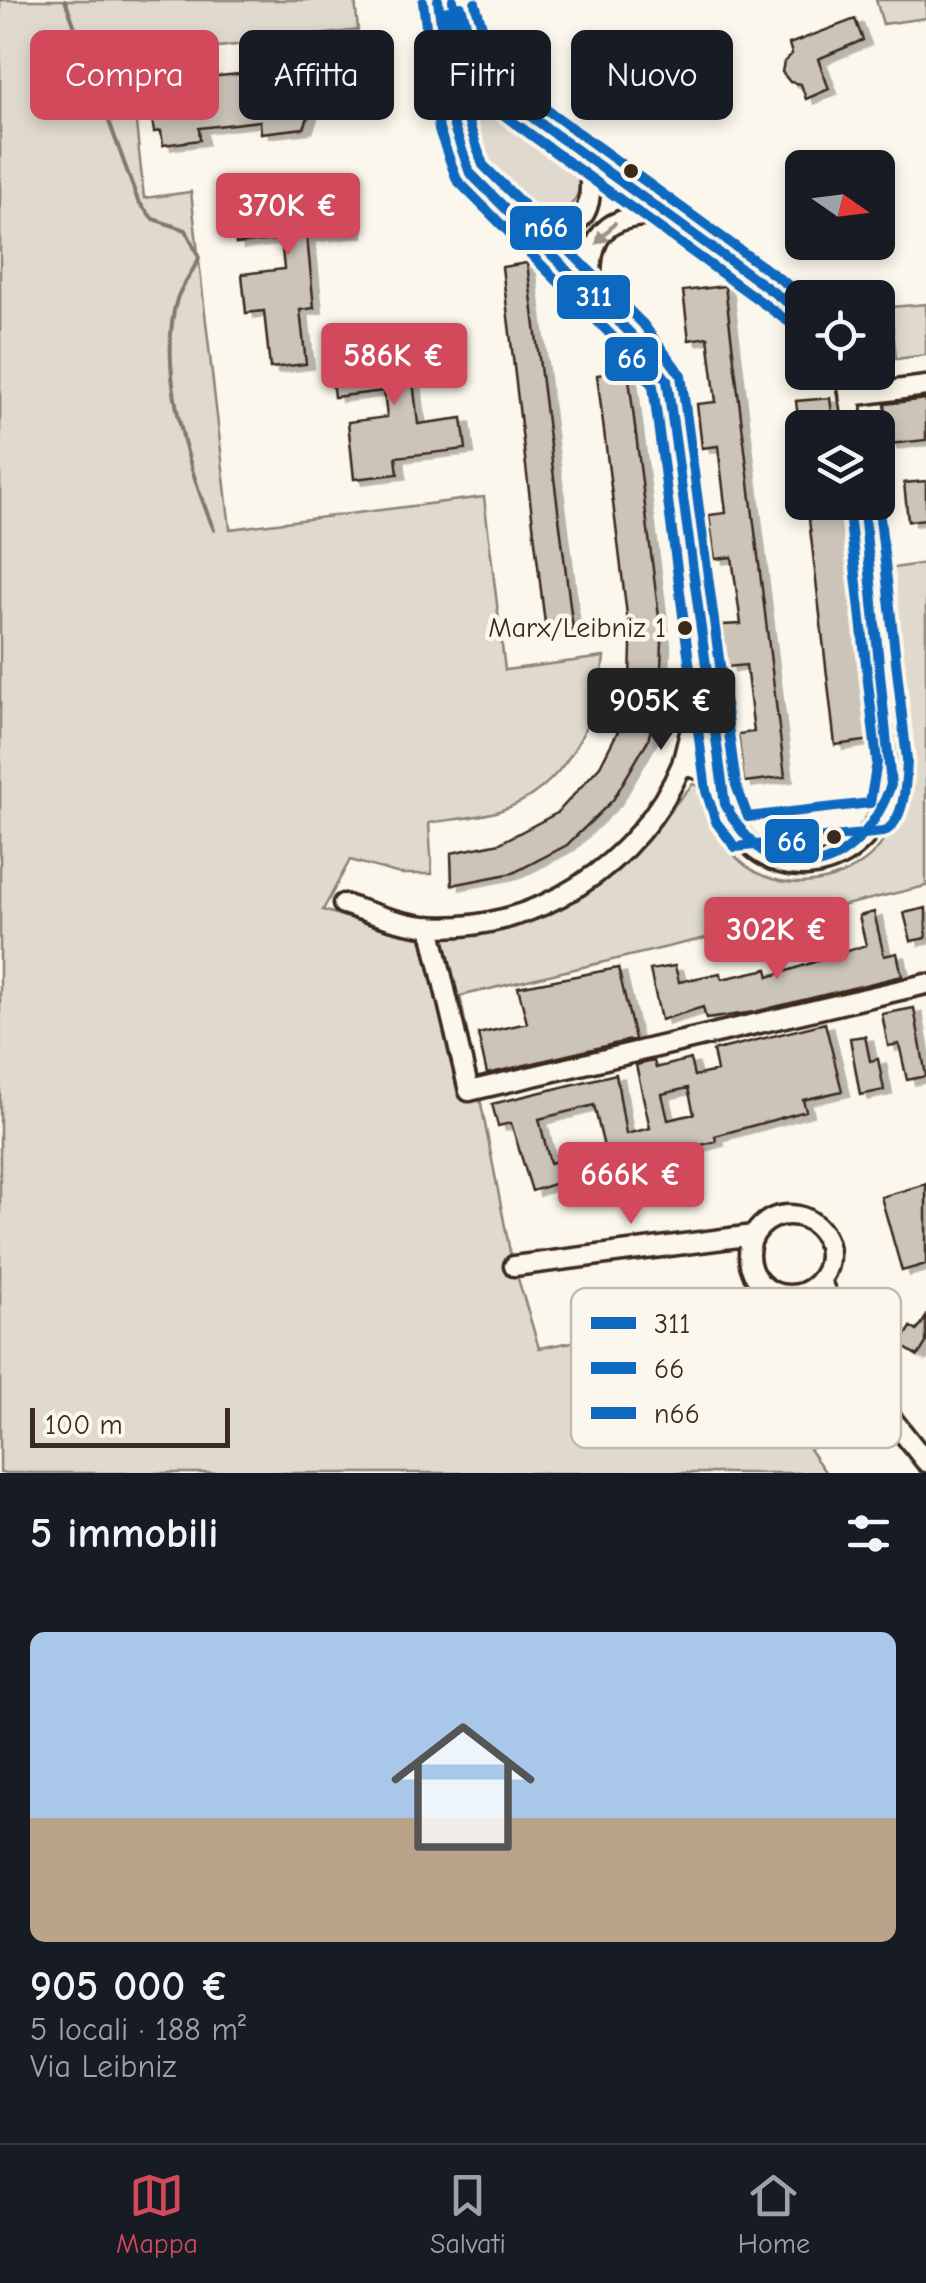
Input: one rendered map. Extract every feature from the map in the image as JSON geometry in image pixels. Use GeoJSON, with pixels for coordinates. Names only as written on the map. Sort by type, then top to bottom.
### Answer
{"type":"FeatureCollection","features":[{"type":"Feature","properties":{"kind":"street"},"geometry":{"type":"LineString","coordinates":[[438,0],[448,88],[464,161],[477,183],[658,364],[670,386],[718,767],[732,820],[759,850],[805,866],[834,861],[863,844],[877,826],[889,796],[892,766],[864,520]]}},
{"type":"Feature","properties":{"kind":"street"},"geometry":{"type":"LineString","coordinates":[[465,3],[473,54],[488,79],[588,159],[785,301]]}},
{"type":"Feature","properties":{"kind":"street"},"geometry":{"type":"LineString","coordinates":[[525,230],[565,230],[580,221],[591,193],[588,159]]}},
{"type":"Feature","properties":{"kind":"street"},"geometry":{"type":"LineString","coordinates":[[592,295],[592,254],[606,228],[636,215],[666,216]]}},
{"type":"Feature","properties":{"kind":"street"},"geometry":{"type":"LineString","coordinates":[[850,396],[926,386]]}},
{"type":"Feature","properties":{"kind":"street"},"geometry":{"type":"LineString","coordinates":[[849,390],[852,410]]}},
{"type":"Feature","properties":{"kind":"street"},"geometry":{"type":"LineString","coordinates":[[343,904],[430,926],[507,917],[551,901],[586,881],[644,829],[682,764],[706,670]]}},
{"type":"Feature","properties":{"kind":"street"},"geometry":{"type":"LineString","coordinates":[[682,764],[697,769],[718,767]]}},
{"type":"Feature","properties":{"kind":"street"},"geometry":{"type":"LineString","coordinates":[[430,926],[469,1091],[926,984]]}},
{"type":"Feature","properties":{"kind":"street"},"geometry":{"type":"LineString","coordinates":[[514,1266],[754,1235],[773,1218],[786,1214],[811,1221],[827,1242],[826,1268],[820,1280],[807,1288]]}},
{"type":"Feature","properties":{"kind":"street"},"geometry":{"type":"LineString","coordinates":[[754,1235],[749,1261],[754,1274],[769,1288]]}},
{"type":"Feature","properties":{"kind":"street"},"geometry":{"type":"LineString","coordinates":[[820,1280],[824,1288]]}},
{"type":"Feature","properties":{"kind":"street"},"geometry":{"type":"LineString","coordinates":[[901,1432],[926,1462]]}},
{"type":"Feature","properties":{"kind":"shaded area"},"geometry":{"type":"Polygon","coordinates":[[[0,0],[355,0],[358,30],[239,30],[239,45],[219,47],[219,30],[30,30],[30,120],[136,120],[144,198],[191,192],[230,529],[484,497],[505,670],[604,657],[586,728],[560,770],[542,787],[499,811],[429,823],[432,874],[400,874],[350,860],[323,910],[383,928],[421,934],[473,932],[528,919],[579,897],[622,866],[693,784],[703,789],[722,837],[746,866],[784,882],[826,880],[846,872],[864,861],[883,841],[897,804],[904,768],[903,712],[887,569],[926,563],[926,886],[460,996],[510,1252],[539,1348],[571,1342],[571,1448],[811,1448],[826,1473],[0,1473],[0,0]]]}},
{"type":"Feature","properties":{"kind":"shaded area"},"geometry":{"type":"Polygon","coordinates":[[[876,0],[926,0],[926,18],[883,24],[876,0]]]}},
{"type":"Feature","properties":{"kind":"shaded area"},"geometry":{"type":"Polygon","coordinates":[[[470,120],[514,120],[564,156],[575,170],[579,186],[573,202],[555,219],[531,212],[496,181],[470,120]]]}},
{"type":"Feature","properties":{"kind":"shaded area"},"geometry":{"type":"Polygon","coordinates":[[[926,304],[926,355],[896,359],[895,307],[926,304]]]}},
{"type":"Feature","properties":{"kind":"building"},"geometry":{"type":"Polygon","coordinates":[[[855,19],[863,40],[818,59],[829,89],[806,99],[801,84],[790,82],[782,72],[784,62],[792,54],[789,44],[855,19]]]}},
{"type":"Feature","properties":{"kind":"building"},"geometry":{"type":"Polygon","coordinates":[[[239,74],[239,120],[307,120],[304,128],[261,133],[260,121],[199,128],[200,140],[163,145],[161,131],[154,132],[152,120],[219,120],[219,76],[239,74]]]}},
{"type":"Feature","properties":{"kind":"building"},"geometry":{"type":"Polygon","coordinates":[[[350,184],[355,232],[307,237],[314,308],[300,310],[306,364],[270,368],[264,311],[246,313],[242,274],[284,269],[281,239],[236,244],[231,197],[350,184]]]}},
{"type":"Feature","properties":{"kind":"building"},"geometry":{"type":"Polygon","coordinates":[[[527,263],[573,629],[546,632],[502,267],[527,263]]]}},
{"type":"Feature","properties":{"kind":"building"},"geometry":{"type":"Polygon","coordinates":[[[725,286],[785,777],[744,782],[738,734],[754,732],[746,665],[727,667],[722,625],[741,624],[732,557],[715,559],[709,515],[726,513],[718,446],[702,448],[697,404],[716,402],[708,337],[689,340],[683,291],[725,286]]]}},
{"type":"Feature","properties":{"kind":"building"},"geometry":{"type":"Polygon","coordinates":[[[450,347],[453,376],[413,381],[418,424],[462,418],[466,449],[396,457],[398,474],[354,479],[348,422],[387,417],[384,391],[334,397],[329,354],[373,348],[374,356],[450,347]]]}},
{"type":"Feature","properties":{"kind":"building"},"geometry":{"type":"Polygon","coordinates":[[[627,363],[662,641],[660,696],[648,740],[613,800],[567,845],[513,873],[452,885],[451,853],[500,843],[557,813],[600,766],[622,723],[631,647],[597,375],[604,374],[603,366],[627,363]]]}},
{"type":"Feature","properties":{"kind":"building"},"geometry":{"type":"Polygon","coordinates":[[[830,398],[832,410],[797,410],[796,401],[830,398]]]}},
{"type":"Feature","properties":{"kind":"building"},"geometry":{"type":"Polygon","coordinates":[[[926,399],[926,440],[895,443],[895,410],[886,410],[885,404],[926,399]]]}},
{"type":"Feature","properties":{"kind":"building"},"geometry":{"type":"Polygon","coordinates":[[[926,481],[926,519],[908,521],[904,483],[926,481]]]}},
{"type":"Feature","properties":{"kind":"building"},"geometry":{"type":"Polygon","coordinates":[[[809,520],[845,520],[872,740],[835,745],[809,520]]]}},
{"type":"Feature","properties":{"kind":"building"},"geometry":{"type":"Polygon","coordinates":[[[926,908],[926,938],[911,941],[904,913],[926,908]]]}},
{"type":"Feature","properties":{"kind":"building"},"geometry":{"type":"Polygon","coordinates":[[[874,912],[884,956],[897,953],[902,976],[754,1012],[706,1019],[703,1007],[661,1020],[650,970],[675,966],[679,982],[720,973],[722,979],[767,969],[769,977],[866,945],[859,916],[874,912]]]}},
{"type":"Feature","properties":{"kind":"building"},"geometry":{"type":"Polygon","coordinates":[[[618,968],[635,1039],[487,1074],[478,1034],[527,1023],[518,987],[618,968]]]}},
{"type":"Feature","properties":{"kind":"building"},"geometry":{"type":"Polygon","coordinates":[[[914,1008],[926,1076],[907,1080],[899,1044],[888,1046],[882,1014],[914,1008]]]}},
{"type":"Feature","properties":{"kind":"building"},"geometry":{"type":"Polygon","coordinates":[[[825,1023],[842,1091],[803,1100],[806,1111],[642,1161],[608,1164],[594,1105],[539,1119],[550,1163],[584,1154],[589,1173],[532,1191],[511,1123],[498,1126],[492,1104],[616,1074],[626,1134],[650,1128],[636,1065],[654,1061],[656,1068],[690,1059],[694,1076],[717,1071],[713,1051],[825,1023]],[[688,1088],[662,1094],[668,1120],[694,1114],[688,1088]]]}},
{"type":"Feature","properties":{"kind":"building"},"geometry":{"type":"Polygon","coordinates":[[[865,1036],[870,1061],[878,1059],[884,1090],[860,1095],[850,1038],[865,1036]]]}},
{"type":"Feature","properties":{"kind":"building"},"geometry":{"type":"Polygon","coordinates":[[[926,1184],[926,1264],[902,1271],[881,1197],[926,1184]]]}},
{"type":"Feature","properties":{"kind":"building"},"geometry":{"type":"Polygon","coordinates":[[[926,1317],[926,1343],[918,1356],[901,1346],[911,1327],[917,1331],[926,1317]]]}},
{"type":"Feature","properties":{"kind":"waterway"},"geometry":{"type":"LineString","coordinates":[[65,0],[138,201],[153,219],[186,230],[199,258],[177,299],[171,354],[178,416],[194,477],[214,530]]}},
{"type":"Feature","properties":{"kind":"transit line","name":"311"},"geometry":{"type":"LineString","coordinates":[[438,0],[454,127],[470,173],[632,335],[667,380],[725,804],[745,834],[767,854],[790,864],[814,865],[836,856],[858,840],[876,816],[891,785],[865,520]]}},
{"type":"Feature","properties":{"kind":"transit line","name":"n66"},"geometry":{"type":"LineString","coordinates":[[453,0],[469,124],[483,165],[643,324],[681,375],[736,785],[748,817],[870,803],[877,762],[850,520]]}},
{"type":"Feature","properties":{"kind":"transit line","name":"66"},"geometry":{"type":"LineString","coordinates":[[423,2],[439,130],[457,180],[621,345],[653,386],[706,791],[716,822],[735,847],[883,832],[900,811],[907,760],[880,520]]}},
{"type":"Feature","properties":{"kind":"transit line","name":"n66"},"geometry":{"type":"LineString","coordinates":[[475,3],[491,57],[521,91],[785,283]]}},
{"type":"Feature","properties":{"kind":"transit line","name":"311"},"geometry":{"type":"LineString","coordinates":[[461,7],[478,64],[511,102],[785,301]]}},
{"type":"Feature","properties":{"kind":"transit line","name":"66"},"geometry":{"type":"LineString","coordinates":[[447,11],[465,71],[501,113],[785,319]]}},
{"type":"Feature","properties":{"kind":"place","name":"Marx/Leibniz 1"},"geometry":{"type":"Point","coordinates":[685,628]}}]}
